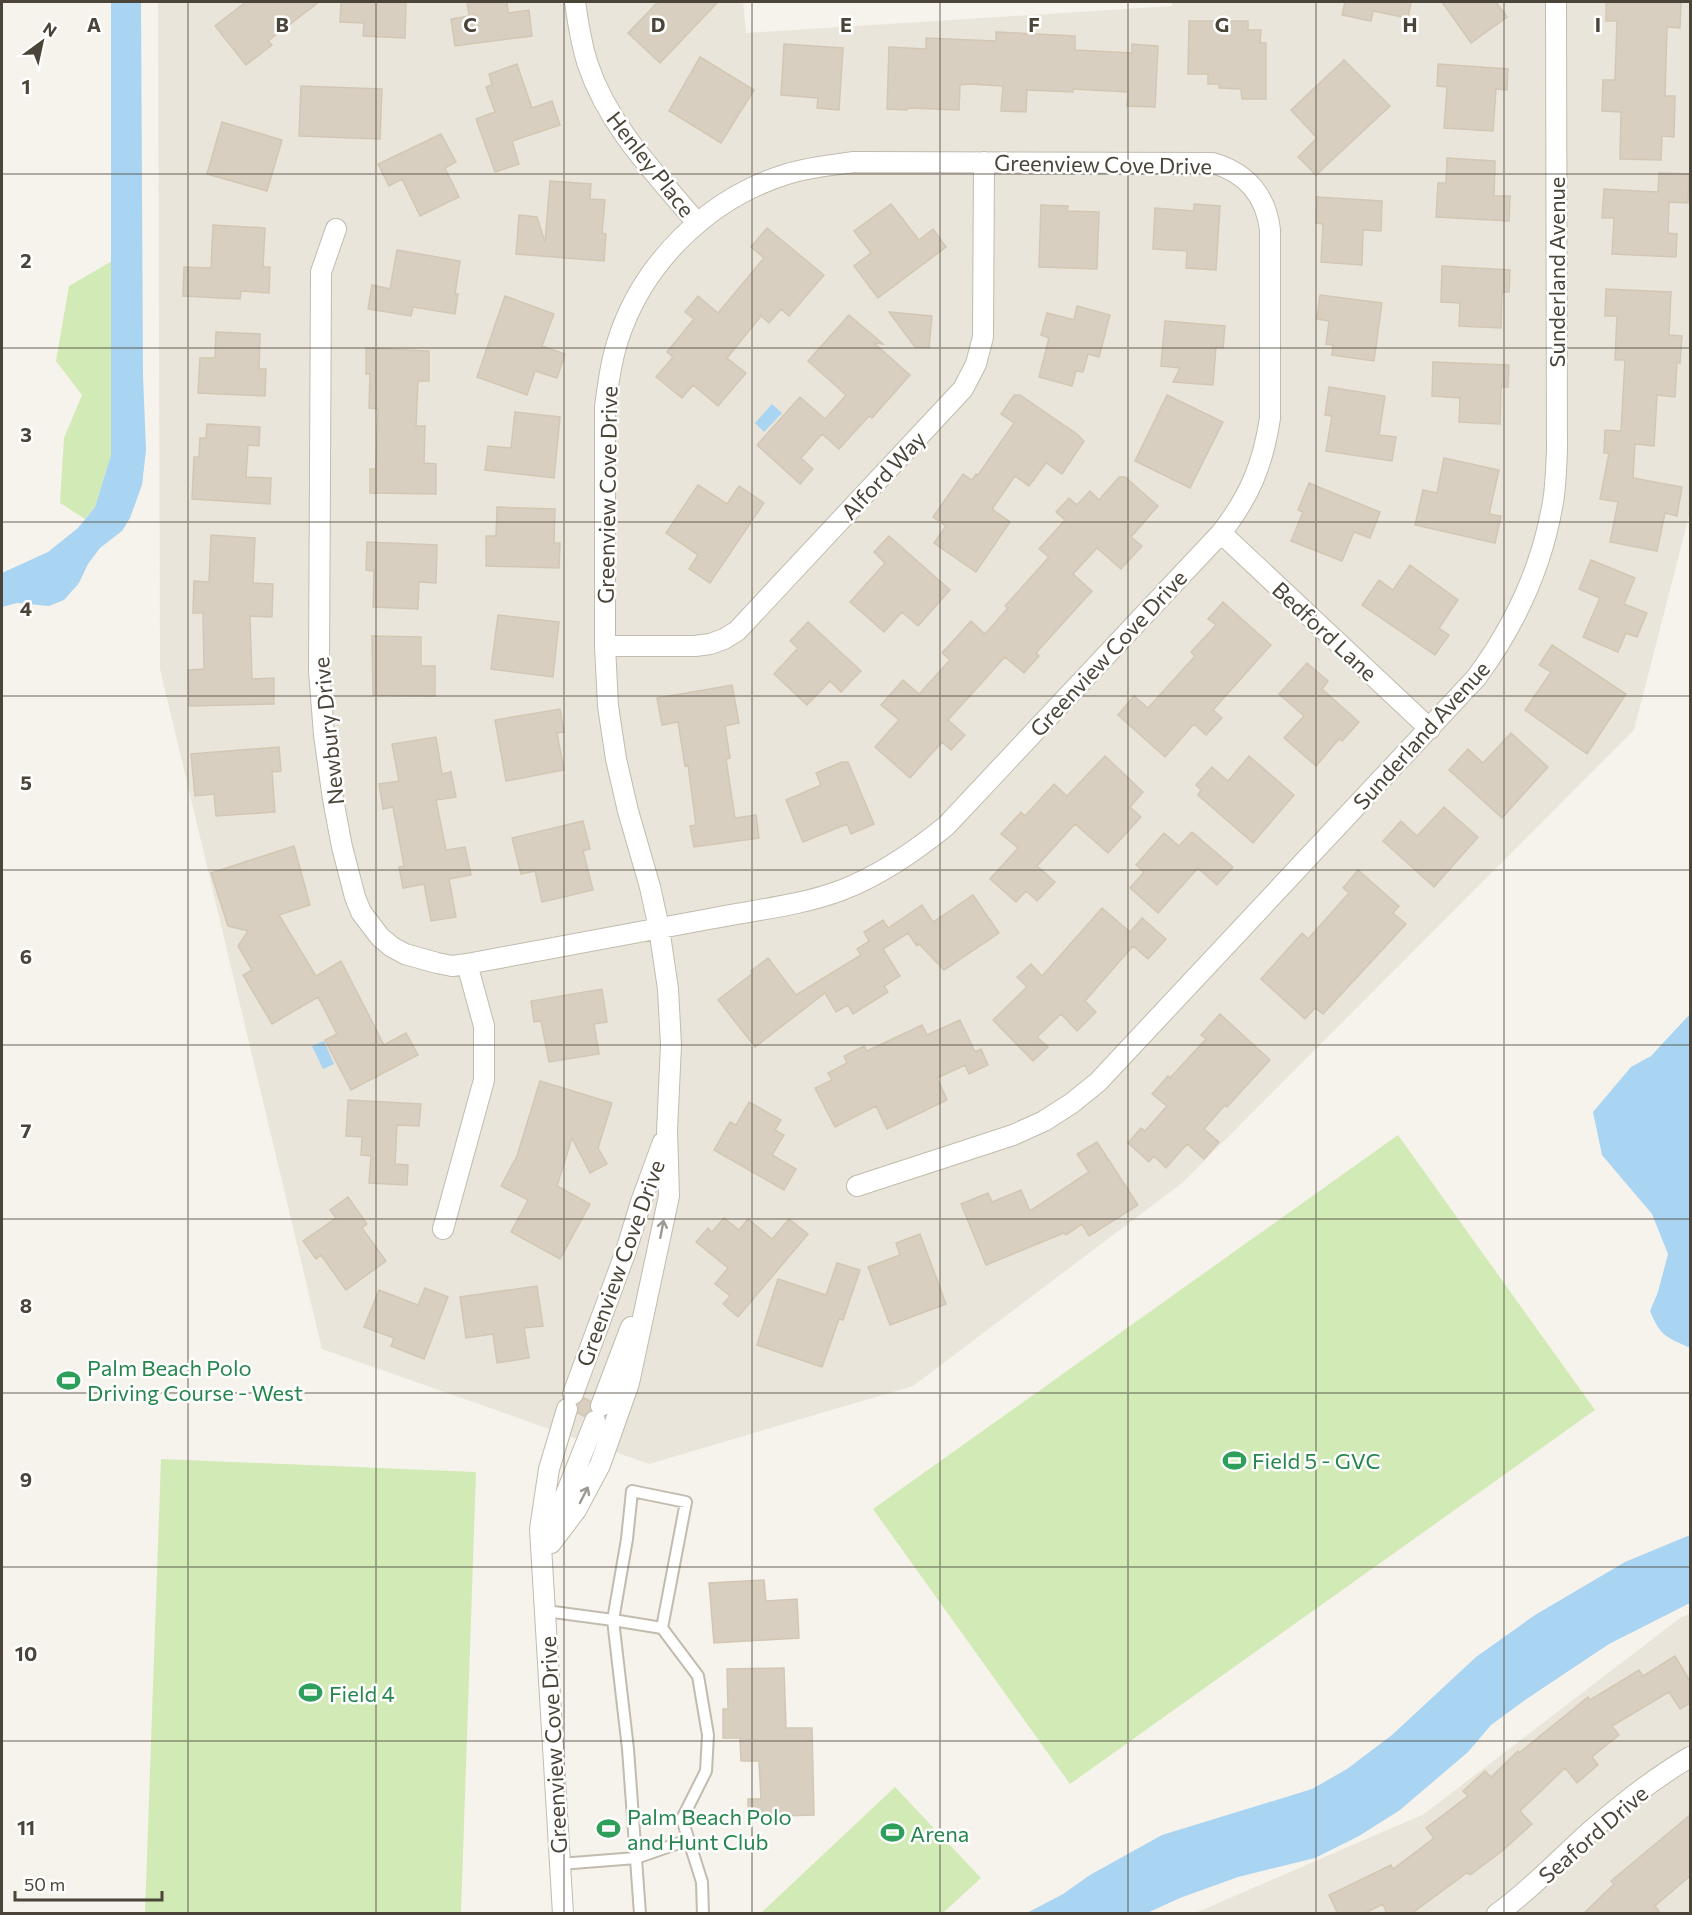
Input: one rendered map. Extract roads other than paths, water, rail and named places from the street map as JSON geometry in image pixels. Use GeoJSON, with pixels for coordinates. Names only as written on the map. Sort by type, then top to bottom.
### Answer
{"type":"FeatureCollection","features":[{"type":"Feature","properties":{"kind":"street","name":"Henley Place"},"geometry":{"type":"LineString","coordinates":[[575,2],[579,31],[588,65],[619,128],[697,223]]}},
{"type":"Feature","properties":{"kind":"street","name":"Sunderland Avenue"},"geometry":{"type":"LineString","coordinates":[[857,1186],[1013,1135],[1044,1121],[1072,1103],[1106,1074],[1476,678],[1494,654],[1518,614],[1536,573],[1545,544],[1554,499],[1557,451],[1557,2]]}},
{"type":"Feature","properties":{"kind":"street","name":"Greenview Cove Drive"},"geometry":{"type":"LineString","coordinates":[[551,1544],[576,1510],[600,1465],[629,1383],[669,1196],[667,1131],[671,1045],[668,989],[659,928],[616,759],[608,706],[605,646],[605,406],[609,372],[631,307],[648,278],[669,250],[697,223],[724,203],[755,186],[787,174],[820,166],[854,162],[1213,163],[1238,173],[1257,192],[1268,217],[1270,230],[1270,418],[1265,447],[1256,476],[1243,503],[1221,533],[946,826],[914,852],[879,874],[841,890],[801,901],[659,928]]}},
{"type":"Feature","properties":{"kind":"street","name":"Alford Way"},"geometry":{"type":"LineString","coordinates":[[605,646],[702,645],[724,639],[737,631],[963,389],[976,364],[984,337],[984,162]]}},
{"type":"Feature","properties":{"kind":"street","name":"Newbury Drive"},"geometry":{"type":"LineString","coordinates":[[336,229],[321,272],[320,671],[324,735],[333,799],[355,897],[369,925],[392,947],[405,954],[452,966],[659,928]]}},
{"type":"Feature","properties":{"kind":"street","name":"Bedford Lane"},"geometry":{"type":"LineString","coordinates":[[1221,533],[1430,729]]}},
{"type":"Feature","properties":{"kind":"street"},"geometry":{"type":"LineString","coordinates":[[443,1229],[484,1080],[484,1026],[467,964]]}},
{"type":"Feature","properties":{"kind":"street","name":"Greenview Cove Drive"},"geometry":{"type":"LineString","coordinates":[[563,1914],[540,1529],[549,1469],[570,1401],[626,1251],[640,1202],[667,1131]]}},
{"type":"Feature","properties":{"kind":"street","name":"Greenview Cove Drive"},"geometry":{"type":"LineString","coordinates":[[544,1576],[556,1519],[653,1272]]}},
{"type":"Feature","properties":{"kind":"street","name":"Seaford Drive"},"geometry":{"type":"LineString","coordinates":[[1497,1914],[1542,1878],[1594,1828],[1639,1791],[1690,1757]]}},
{"type":"Feature","properties":{"kind":"lane"},"geometry":{"type":"LineString","coordinates":[[640,1914],[628,1749],[613,1620],[627,1539],[632,1491],[686,1502],[662,1628]]}},
{"type":"Feature","properties":{"kind":"lane"},"geometry":{"type":"LineString","coordinates":[[546,1611],[662,1628],[698,1676],[708,1735],[706,1771],[682,1819],[702,1882],[703,1914]]}},
{"type":"Feature","properties":{"kind":"lane"},"geometry":{"type":"LineString","coordinates":[[560,1864],[636,1858],[688,1840]]}},
{"type":"Feature","properties":{"kind":"water"},"geometry":{"type":"Polygon","coordinates":[[[111,2],[141,2],[143,375],[146,450],[142,485],[130,518],[122,531],[100,548],[88,564],[79,583],[64,600],[49,606],[17,603],[2,607],[2,573],[48,552],[78,528],[95,507],[111,455],[111,2]]]}},
{"type":"Feature","properties":{"kind":"water"},"geometry":{"type":"Polygon","coordinates":[[[772,404],[782,413],[764,432],[755,423],[772,404]]]}},
{"type":"Feature","properties":{"kind":"water"},"geometry":{"type":"Polygon","coordinates":[[[1690,1014],[1690,1346],[1688,1347],[1664,1334],[1657,1326],[1650,1311],[1658,1292],[1668,1254],[1652,1214],[1602,1155],[1593,1112],[1631,1067],[1651,1056],[1690,1014]]]}},
{"type":"Feature","properties":{"kind":"water"},"geometry":{"type":"Polygon","coordinates":[[[324,1041],[334,1064],[323,1069],[312,1046],[324,1041]]]}},
{"type":"Feature","properties":{"kind":"water"},"geometry":{"type":"Polygon","coordinates":[[[1690,1535],[1690,1603],[1609,1644],[1525,1700],[1491,1725],[1468,1752],[1400,1810],[1359,1836],[1315,1858],[1238,1877],[1180,1898],[1147,1913],[1027,1913],[1162,1835],[1312,1789],[1347,1769],[1392,1735],[1476,1657],[1535,1615],[1625,1562],[1690,1535]]]}},
{"type":"Feature","properties":{"kind":"place","name":"Palm Beach Polo Driving Course - West"},"geometry":{"type":"Point","coordinates":[69,1380]}},
{"type":"Feature","properties":{"kind":"place","name":"Field 5 - GVC"},"geometry":{"type":"Point","coordinates":[1234,1460]}},
{"type":"Feature","properties":{"kind":"place","name":"Field 4"},"geometry":{"type":"Point","coordinates":[311,1693]}},
{"type":"Feature","properties":{"kind":"place","name":"Palm Beach Polo and Hunt Club"},"geometry":{"type":"Point","coordinates":[609,1829]}},
{"type":"Feature","properties":{"kind":"place","name":"Arena"},"geometry":{"type":"Point","coordinates":[892,1833]}}]}
